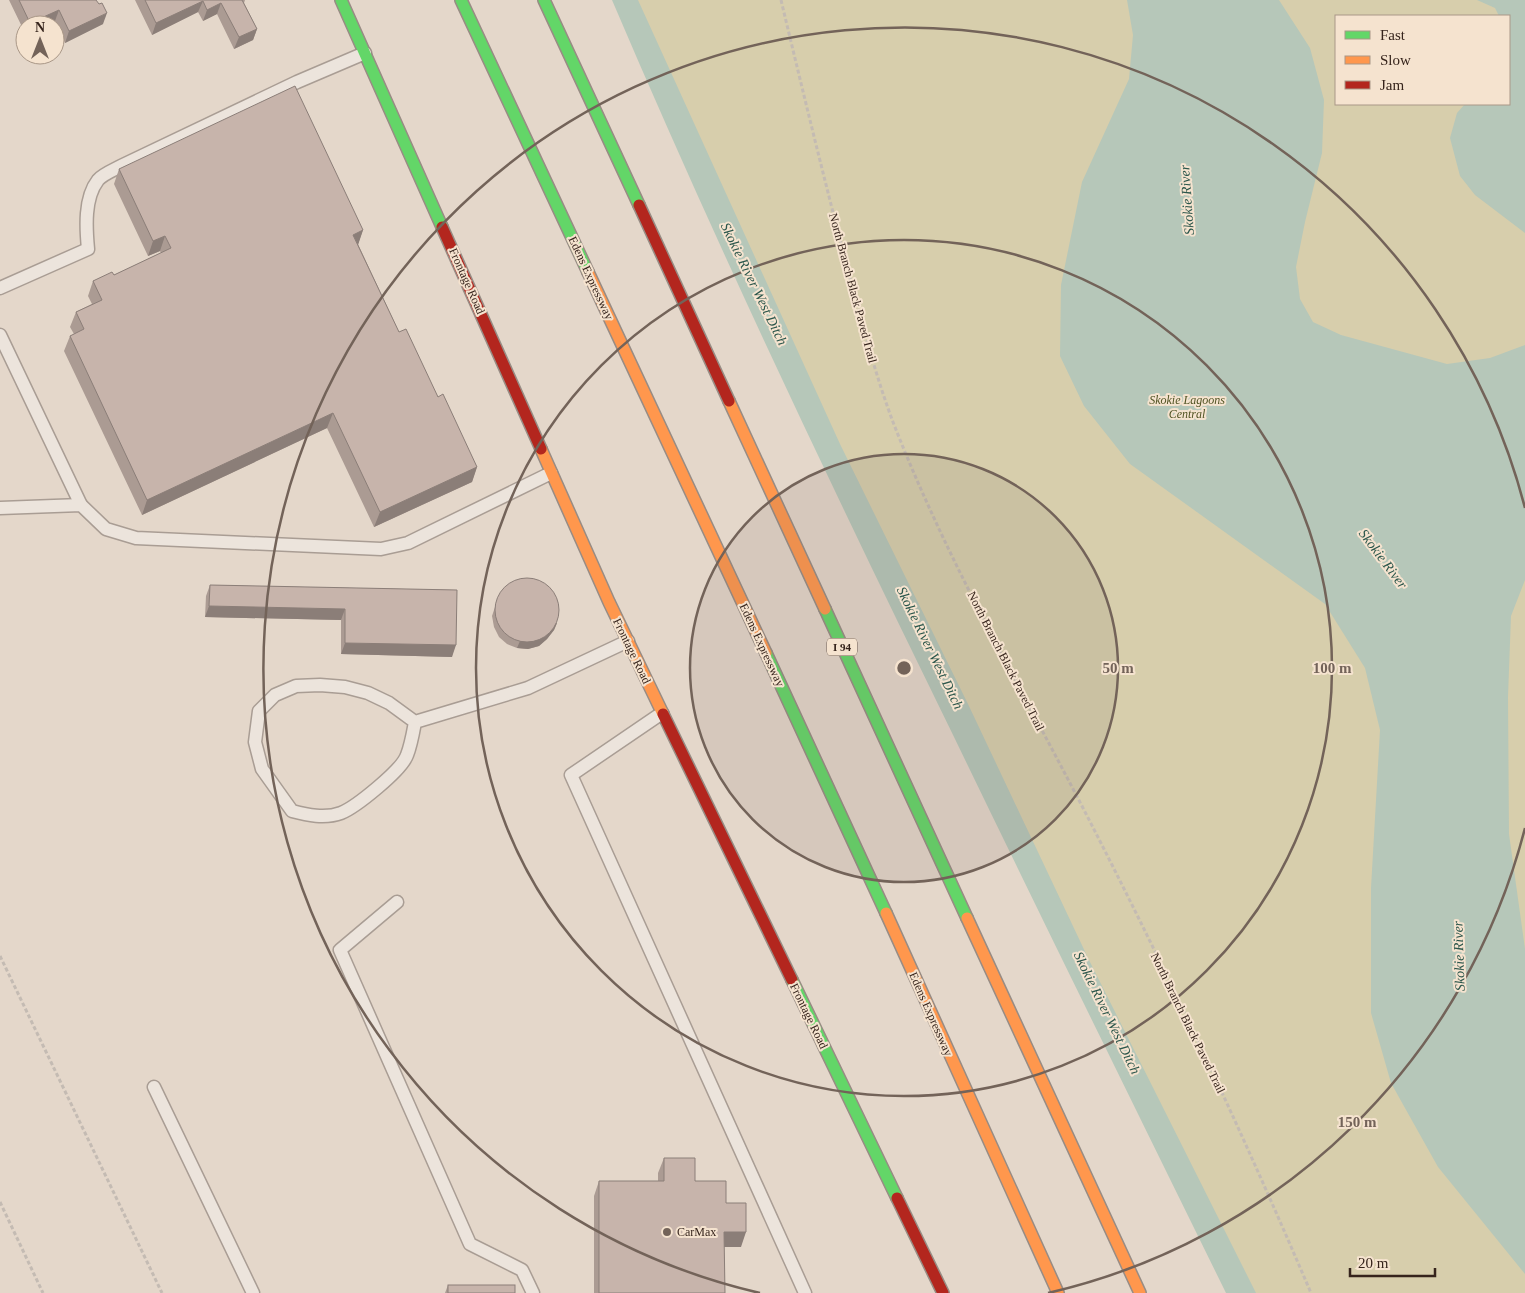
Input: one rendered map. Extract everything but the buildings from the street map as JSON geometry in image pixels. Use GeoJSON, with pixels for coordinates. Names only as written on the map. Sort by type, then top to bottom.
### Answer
{"type":"FeatureCollection","features":[{"type":"Feature","properties":{"kind":"main road","name":"Frontage Road"},"geometry":{"type":"LineString","coordinates":[[342,0],[551,473],[628,641],[943,1293]]}},
{"type":"Feature","properties":{"kind":"main road","name":"Edens Expressway"},"geometry":{"type":"LineString","coordinates":[[461,0],[833,797],[1058,1293]]}},
{"type":"Feature","properties":{"kind":"main road","name":"I 94"},"geometry":{"type":"LineString","coordinates":[[544,0],[1140,1293]]}},
{"type":"Feature","properties":{"kind":"main road"},"geometry":{"type":"LineString","coordinates":[[1101,1208],[1151,1293]]}},
{"type":"Feature","properties":{"kind":"main road"},"geometry":{"type":"LineString","coordinates":[[1031,1236],[1052,1293]]}},
{"type":"Feature","properties":{"kind":"lane"},"geometry":{"type":"LineString","coordinates":[[0,288],[88,249],[86,232],[90,196],[98,179],[121,166],[297,82],[365,52]]}},
{"type":"Feature","properties":{"kind":"lane"},"geometry":{"type":"LineString","coordinates":[[0,335],[81,505],[106,529],[136,538],[381,549],[408,543],[551,473]]}},
{"type":"Feature","properties":{"kind":"lane"},"geometry":{"type":"LineString","coordinates":[[0,508],[81,505]]}},
{"type":"Feature","properties":{"kind":"lane"},"geometry":{"type":"LineString","coordinates":[[415,722],[528,688],[628,641]]}},
{"type":"Feature","properties":{"kind":"lane"},"geometry":{"type":"LineString","coordinates":[[296,686],[345,687],[368,693],[389,703],[415,722],[407,757],[386,780],[366,797],[341,813],[314,816],[292,811],[262,769],[255,742],[259,711],[275,695],[296,686]]}},
{"type":"Feature","properties":{"kind":"lane"},"geometry":{"type":"LineString","coordinates":[[662,713],[571,775],[805,1293]]}},
{"type":"Feature","properties":{"kind":"lane"},"geometry":{"type":"LineString","coordinates":[[398,902],[340,950],[470,1244],[522,1270],[533,1293]]}},
{"type":"Feature","properties":{"kind":"lane"},"geometry":{"type":"LineString","coordinates":[[154,1087],[253,1293]]}},
{"type":"Feature","properties":{"kind":"path","name":"North Branch Black Paved Trail"},"geometry":{"type":"LineString","coordinates":[[781,0],[816,151],[876,372],[892,420],[932,515],[981,615],[1084,811],[1230,1108],[1311,1293]]}},
{"type":"Feature","properties":{"kind":"path"},"geometry":{"type":"LineString","coordinates":[[0,956],[162,1293]]}},
{"type":"Feature","properties":{"kind":"path"},"geometry":{"type":"LineString","coordinates":[[0,1202],[43,1293]]}},
{"type":"Feature","properties":{"kind":"green space","name":"Skokie Lagoons Central"},"geometry":{"type":"Polygon","coordinates":[[[626,0],[1525,0],[1525,1293],[1242,1293],[626,0]]]}},
{"type":"Feature","properties":{"kind":"water","name":"Skokie River West Ditch"},"geometry":{"type":"Polygon","coordinates":[[[612,0],[638,0],[840,444],[968,704],[1089,960],[1256,1293],[1226,1293],[821,463],[693,186],[612,0]]]}},
{"type":"Feature","properties":{"kind":"water","name":"Skokie River"},"geometry":{"type":"Polygon","coordinates":[[[1127,0],[1279,0],[1310,48],[1324,100],[1322,153],[1296,267],[1300,299],[1313,322],[1341,335],[1447,364],[1490,358],[1525,345],[1525,580],[1511,616],[1508,697],[1509,834],[1525,949],[1525,1274],[1438,1167],[1391,1083],[1371,1013],[1371,888],[1380,730],[1365,668],[1325,604],[1130,464],[1084,406],[1060,356],[1061,285],[1082,182],[1129,79],[1133,35],[1127,0]]]}},
{"type":"Feature","properties":{"kind":"water"},"geometry":{"type":"Polygon","coordinates":[[[1477,0],[1525,0],[1525,233],[1475,195],[1460,176],[1450,138],[1457,113],[1464,105],[1510,105],[1510,15],[1498,15],[1495,8],[1477,0]]]}},
{"type":"Feature","properties":{"kind":"traffic: fast"},"geometry":{"type":"LineString","coordinates":[[341,0],[442,227]]}},
{"type":"Feature","properties":{"kind":"traffic: fast"},"geometry":{"type":"LineString","coordinates":[[461,0],[588,272]]}},
{"type":"Feature","properties":{"kind":"traffic: fast"},"geometry":{"type":"LineString","coordinates":[[544,0],[639,205]]}},
{"type":"Feature","properties":{"kind":"traffic: fast"},"geometry":{"type":"LineString","coordinates":[[825,609],[967,918]]}},
{"type":"Feature","properties":{"kind":"traffic: fast"},"geometry":{"type":"LineString","coordinates":[[766,653],[886,913]]}},
{"type":"Feature","properties":{"kind":"traffic: fast"},"geometry":{"type":"LineString","coordinates":[[792,980],[897,1198]]}},
{"type":"Feature","properties":{"kind":"traffic: slow"},"geometry":{"type":"LineString","coordinates":[[588,272],[766,653]]}},
{"type":"Feature","properties":{"kind":"traffic: slow"},"geometry":{"type":"LineString","coordinates":[[729,401],[825,609]]}},
{"type":"Feature","properties":{"kind":"traffic: slow"},"geometry":{"type":"LineString","coordinates":[[541,449],[609,602],[663,714]]}},
{"type":"Feature","properties":{"kind":"traffic: slow"},"geometry":{"type":"LineString","coordinates":[[886,913],[1058,1293]]}},
{"type":"Feature","properties":{"kind":"traffic: slow"},"geometry":{"type":"LineString","coordinates":[[967,918],[1140,1293]]}},
{"type":"Feature","properties":{"kind":"traffic: jam"},"geometry":{"type":"LineString","coordinates":[[639,205],[729,401]]}},
{"type":"Feature","properties":{"kind":"traffic: jam"},"geometry":{"type":"LineString","coordinates":[[442,227],[541,449]]}},
{"type":"Feature","properties":{"kind":"traffic: jam"},"geometry":{"type":"LineString","coordinates":[[663,714],[792,980]]}},
{"type":"Feature","properties":{"kind":"traffic: jam"},"geometry":{"type":"LineString","coordinates":[[897,1198],[943,1293]]}},
{"type":"Feature","properties":{"kind":"place","name":"CarMax"},"geometry":{"type":"Point","coordinates":[667,1232]}}]}
